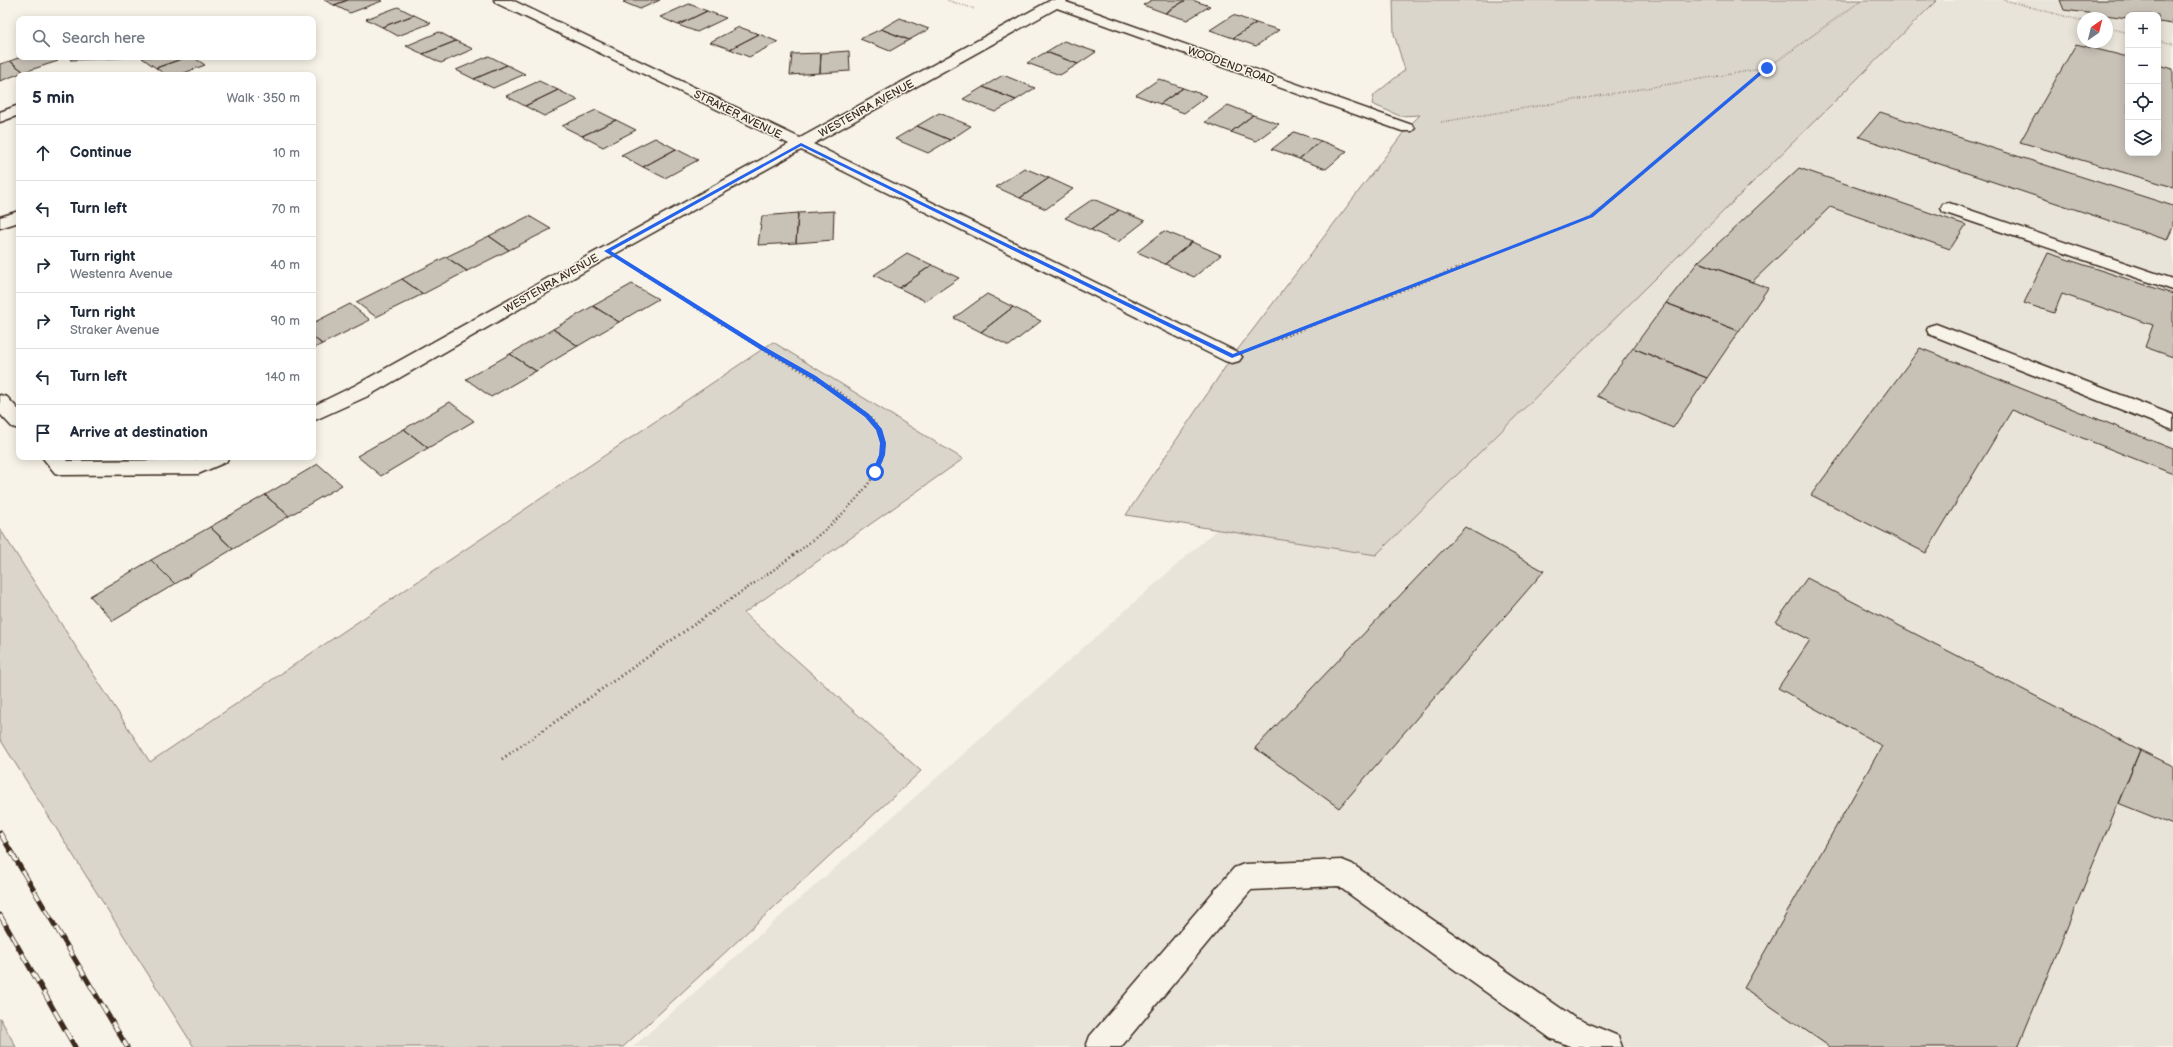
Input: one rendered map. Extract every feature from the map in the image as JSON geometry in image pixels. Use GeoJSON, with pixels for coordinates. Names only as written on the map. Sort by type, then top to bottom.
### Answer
{"type":"FeatureCollection","features":[{"type":"Feature","properties":{"kind":"street","name":"STRAKER AVENUE"},"geometry":{"type":"LineString","coordinates":[[502,0],[801,144],[1232,357]]}},
{"type":"Feature","properties":{"kind":"street","name":"WESTENRA AVENUE"},"geometry":{"type":"LineString","coordinates":[[316,413],[361,391],[607,251],[1058,1]]}},
{"type":"Feature","properties":{"kind":"street","name":"WOODEND ROAD"},"geometry":{"type":"LineString","coordinates":[[1058,1],[1407,128]]}},
{"type":"Feature","properties":{"kind":"street"},"geometry":{"type":"LineString","coordinates":[[0,117],[16,111]]}},
{"type":"Feature","properties":{"kind":"street"},"geometry":{"type":"LineString","coordinates":[[1949,208],[2173,285]]}},
{"type":"Feature","properties":{"kind":"street"},"geometry":{"type":"LineString","coordinates":[[0,223],[16,217]]}},
{"type":"Feature","properties":{"kind":"street"},"geometry":{"type":"LineString","coordinates":[[1936,330],[2173,423]]}},
{"type":"Feature","properties":{"kind":"street"},"geometry":{"type":"LineString","coordinates":[[0,402],[16,419]]}},
{"type":"Feature","properties":{"kind":"street"},"geometry":{"type":"LineString","coordinates":[[55,460],[62,468],[70,468],[198,467],[213,460]]}},
{"type":"Feature","properties":{"kind":"street"},"geometry":{"type":"LineString","coordinates":[[1101,1047],[1244,876],[1342,874],[1561,1027],[1607,1047]]}},
{"type":"Feature","properties":{"kind":"path"},"geometry":{"type":"LineString","coordinates":[[1232,357],[1592,216],[1767,68],[1862,0]]}},
{"type":"Feature","properties":{"kind":"path"},"geometry":{"type":"LineString","coordinates":[[2004,0],[2077,19]]}},
{"type":"Feature","properties":{"kind":"path"},"geometry":{"type":"LineString","coordinates":[[2113,28],[2125,31]]}},
{"type":"Feature","properties":{"kind":"path"},"geometry":{"type":"LineString","coordinates":[[2161,41],[2173,44]]}},
{"type":"Feature","properties":{"kind":"path"},"geometry":{"type":"LineString","coordinates":[[1407,128],[1767,68]]}},
{"type":"Feature","properties":{"kind":"path"},"geometry":{"type":"LineString","coordinates":[[502,759],[779,566],[824,530],[860,494],[875,472],[882,455],[883,443],[878,429],[867,415],[814,378],[763,349],[607,251]]}},
{"type":"Feature","properties":{"kind":"shaded area"},"geometry":{"type":"Polygon","coordinates":[[[1393,0],[1937,0],[1376,555],[1126,515],[1232,357],[1407,128],[1420,115],[1400,116],[1372,104],[1374,95],[1405,70],[1394,34],[1393,0]]]}},
{"type":"Feature","properties":{"kind":"shaded area"},"geometry":{"type":"Polygon","coordinates":[[[1937,0],[2173,0],[2173,1047],[633,1047],[1216,530],[1376,555],[1937,0]]]}},
{"type":"Feature","properties":{"kind":"shaded area"},"geometry":{"type":"Polygon","coordinates":[[[773,342],[963,459],[744,613],[921,771],[623,1047],[194,1047],[0,739],[0,529],[150,762],[773,342]]]}},
{"type":"Feature","properties":{"kind":"shaded area"},"geometry":{"type":"Polygon","coordinates":[[[0,1018],[16,1047],[0,1047],[0,1018]]]}},
{"type":"Feature","properties":{"kind":"building"},"geometry":{"type":"Polygon","coordinates":[[[324,0],[348,0],[334,5],[324,0]]]}},
{"type":"Feature","properties":{"kind":"building"},"geometry":{"type":"Polygon","coordinates":[[[348,0],[382,1],[350,13],[334,5],[348,0]]]}},
{"type":"Feature","properties":{"kind":"building"},"geometry":{"type":"Polygon","coordinates":[[[628,0],[660,0],[640,9],[623,2],[628,0]]]}},
{"type":"Feature","properties":{"kind":"building"},"geometry":{"type":"Polygon","coordinates":[[[1152,0],[1186,0],[1165,13],[1143,5],[1152,0]]]}},
{"type":"Feature","properties":{"kind":"building"},"geometry":{"type":"Polygon","coordinates":[[[1186,0],[1192,0],[1210,6],[1187,20],[1165,13],[1186,0]]]}},
{"type":"Feature","properties":{"kind":"building"},"geometry":{"type":"Polygon","coordinates":[[[2060,0],[2173,0],[2173,24],[2161,22],[2161,12],[2125,12],[2125,18],[2113,16],[2113,12],[2080,12],[2064,10],[2060,0]]]}},
{"type":"Feature","properties":{"kind":"building"},"geometry":{"type":"Polygon","coordinates":[[[689,4],[707,11],[678,25],[660,17],[689,4]]]}},
{"type":"Feature","properties":{"kind":"building"},"geometry":{"type":"Polygon","coordinates":[[[398,7],[414,15],[382,27],[366,19],[398,7]]]}},
{"type":"Feature","properties":{"kind":"building"},"geometry":{"type":"Polygon","coordinates":[[[707,11],[726,18],[697,32],[678,25],[707,11]]]}},
{"type":"Feature","properties":{"kind":"building"},"geometry":{"type":"Polygon","coordinates":[[[414,15],[431,23],[398,36],[382,27],[414,15]]]}},
{"type":"Feature","properties":{"kind":"building"},"geometry":{"type":"Polygon","coordinates":[[[1233,15],[1256,23],[1233,38],[1210,30],[1233,15]]]}},
{"type":"Feature","properties":{"kind":"building"},"geometry":{"type":"Polygon","coordinates":[[[900,18],[929,29],[909,40],[881,29],[900,18]]]}},
{"type":"Feature","properties":{"kind":"building"},"geometry":{"type":"Polygon","coordinates":[[[1256,23],[1279,30],[1256,46],[1233,38],[1256,23]]]}},
{"type":"Feature","properties":{"kind":"building"},"geometry":{"type":"Polygon","coordinates":[[[739,27],[759,34],[730,49],[710,42],[739,27]]]}},
{"type":"Feature","properties":{"kind":"building"},"geometry":{"type":"Polygon","coordinates":[[[881,29],[909,40],[890,51],[860,39],[881,29]]]}},
{"type":"Feature","properties":{"kind":"building"},"geometry":{"type":"Polygon","coordinates":[[[439,32],[456,41],[423,54],[406,46],[439,32]]]}},
{"type":"Feature","properties":{"kind":"building"},"geometry":{"type":"Polygon","coordinates":[[[759,34],[778,42],[749,57],[730,49],[759,34]]]}},
{"type":"Feature","properties":{"kind":"building"},"geometry":{"type":"Polygon","coordinates":[[[456,41],[473,49],[441,63],[423,54],[456,41]]]}},
{"type":"Feature","properties":{"kind":"building"},"geometry":{"type":"Polygon","coordinates":[[[1064,41],[1096,52],[1078,64],[1046,52],[1064,41]]]}},
{"type":"Feature","properties":{"kind":"building"},"geometry":{"type":"Polygon","coordinates":[[[2076,44],[2077,48],[2092,48],[2125,56],[2125,156],[2161,156],[2161,66],[2173,69],[2173,187],[2020,142],[2076,44]]]}},
{"type":"Feature","properties":{"kind":"building"},"geometry":{"type":"Polygon","coordinates":[[[849,51],[850,71],[820,73],[821,53],[849,51]]]}},
{"type":"Feature","properties":{"kind":"building"},"geometry":{"type":"Polygon","coordinates":[[[1046,52],[1078,64],[1060,75],[1027,63],[1046,52]]]}},
{"type":"Feature","properties":{"kind":"building"},"geometry":{"type":"Polygon","coordinates":[[[821,53],[820,73],[790,75],[792,54],[821,53]]]}},
{"type":"Feature","properties":{"kind":"building"},"geometry":{"type":"Polygon","coordinates":[[[489,56],[507,65],[474,79],[456,70],[489,56]]]}},
{"type":"Feature","properties":{"kind":"building"},"geometry":{"type":"Polygon","coordinates":[[[16,59],[58,61],[24,72],[10,61],[16,59]]]}},
{"type":"Feature","properties":{"kind":"building"},"geometry":{"type":"Polygon","coordinates":[[[145,60],[179,60],[156,68],[145,60]]]}},
{"type":"Feature","properties":{"kind":"building"},"geometry":{"type":"Polygon","coordinates":[[[179,60],[198,60],[205,65],[187,72],[162,72],[156,68],[179,60]]]}},
{"type":"Feature","properties":{"kind":"building"},"geometry":{"type":"Polygon","coordinates":[[[10,61],[24,72],[16,72],[16,75],[0,81],[0,64],[10,61]]]}},
{"type":"Feature","properties":{"kind":"building"},"geometry":{"type":"Polygon","coordinates":[[[507,65],[525,74],[493,88],[474,79],[507,65]]]}},
{"type":"Feature","properties":{"kind":"building"},"geometry":{"type":"Polygon","coordinates":[[[1003,75],[1035,88],[1016,100],[983,87],[1003,75]]]}},
{"type":"Feature","properties":{"kind":"building"},"geometry":{"type":"Polygon","coordinates":[[[1159,79],[1183,88],[1160,104],[1136,95],[1159,79]]]}},
{"type":"Feature","properties":{"kind":"building"},"geometry":{"type":"Polygon","coordinates":[[[539,81],[558,90],[525,106],[506,96],[539,81]]]}},
{"type":"Feature","properties":{"kind":"building"},"geometry":{"type":"Polygon","coordinates":[[[983,87],[1016,100],[995,112],[963,99],[983,87]]]}},
{"type":"Feature","properties":{"kind":"building"},"geometry":{"type":"Polygon","coordinates":[[[1183,88],[1207,96],[1184,113],[1160,104],[1183,88]]]}},
{"type":"Feature","properties":{"kind":"building"},"geometry":{"type":"Polygon","coordinates":[[[558,90],[578,100],[544,116],[525,106],[558,90]]]}},
{"type":"Feature","properties":{"kind":"building"},"geometry":{"type":"Polygon","coordinates":[[[1228,105],[1253,115],[1231,132],[1205,122],[1228,105]]]}},
{"type":"Feature","properties":{"kind":"building"},"geometry":{"type":"Polygon","coordinates":[[[596,110],[616,120],[582,136],[562,126],[596,110]]]}},
{"type":"Feature","properties":{"kind":"building"},"geometry":{"type":"Polygon","coordinates":[[[1880,112],[2173,206],[2173,227],[2167,240],[1859,137],[1880,112]]]}},
{"type":"Feature","properties":{"kind":"building"},"geometry":{"type":"Polygon","coordinates":[[[939,113],[971,126],[950,140],[917,126],[939,113]]]}},
{"type":"Feature","properties":{"kind":"building"},"geometry":{"type":"Polygon","coordinates":[[[1253,115],[1279,124],[1256,141],[1231,132],[1253,115]]]}},
{"type":"Feature","properties":{"kind":"building"},"geometry":{"type":"Polygon","coordinates":[[[616,120],[636,130],[603,147],[582,136],[616,120]]]}},
{"type":"Feature","properties":{"kind":"building"},"geometry":{"type":"Polygon","coordinates":[[[917,126],[950,140],[928,153],[895,139],[917,126]]]}},
{"type":"Feature","properties":{"kind":"building"},"geometry":{"type":"Polygon","coordinates":[[[1294,132],[1321,141],[1299,159],[1272,149],[1294,132]]]}},
{"type":"Feature","properties":{"kind":"building"},"geometry":{"type":"Polygon","coordinates":[[[655,138],[676,149],[643,167],[621,155],[655,138]]]}},
{"type":"Feature","properties":{"kind":"building"},"geometry":{"type":"Polygon","coordinates":[[[1321,141],[1347,151],[1326,169],[1299,159],[1321,141]]]}},
{"type":"Feature","properties":{"kind":"building"},"geometry":{"type":"Polygon","coordinates":[[[676,149],[698,160],[665,178],[643,167],[676,149]]]}},
{"type":"Feature","properties":{"kind":"building"},"geometry":{"type":"Polygon","coordinates":[[[1024,168],[1049,178],[1020,198],[996,187],[1024,168]]]}},
{"type":"Feature","properties":{"kind":"building"},"geometry":{"type":"Polygon","coordinates":[[[1799,168],[1966,225],[1950,249],[1830,207],[1752,282],[1698,262],[1799,168]]]}},
{"type":"Feature","properties":{"kind":"building"},"geometry":{"type":"Polygon","coordinates":[[[1049,178],[1073,189],[1046,209],[1020,198],[1049,178]]]}},
{"type":"Feature","properties":{"kind":"building"},"geometry":{"type":"Polygon","coordinates":[[[1093,199],[1119,210],[1091,230],[1065,218],[1093,199]]]}},
{"type":"Feature","properties":{"kind":"building"},"geometry":{"type":"Polygon","coordinates":[[[1119,210],[1145,221],[1118,242],[1091,230],[1119,210]]]}},
{"type":"Feature","properties":{"kind":"building"},"geometry":{"type":"Polygon","coordinates":[[[834,211],[833,240],[796,243],[798,213],[834,211]]]}},
{"type":"Feature","properties":{"kind":"building"},"geometry":{"type":"Polygon","coordinates":[[[798,213],[796,243],[758,245],[762,216],[798,213]]]}},
{"type":"Feature","properties":{"kind":"building"},"geometry":{"type":"Polygon","coordinates":[[[529,216],[551,229],[509,250],[489,236],[529,216]]]}},
{"type":"Feature","properties":{"kind":"building"},"geometry":{"type":"Polygon","coordinates":[[[1164,231],[1192,242],[1165,264],[1137,252],[1164,231]]]}},
{"type":"Feature","properties":{"kind":"building"},"geometry":{"type":"Polygon","coordinates":[[[489,236],[509,250],[467,271],[446,257],[489,236]]]}},
{"type":"Feature","properties":{"kind":"building"},"geometry":{"type":"Polygon","coordinates":[[[1192,242],[1221,255],[1194,277],[1165,264],[1192,242]]]}},
{"type":"Feature","properties":{"kind":"building"},"geometry":{"type":"Polygon","coordinates":[[[907,253],[932,265],[899,288],[874,275],[907,253]]]}},
{"type":"Feature","properties":{"kind":"building"},"geometry":{"type":"Polygon","coordinates":[[[2048,253],[2173,294],[2173,357],[2145,347],[2153,325],[2062,294],[2054,313],[2024,303],[2048,253]]]}},
{"type":"Feature","properties":{"kind":"building"},"geometry":{"type":"Polygon","coordinates":[[[446,257],[467,271],[423,294],[402,279],[446,257]]]}},
{"type":"Feature","properties":{"kind":"building"},"geometry":{"type":"Polygon","coordinates":[[[1698,262],[1768,288],[1739,331],[1666,303],[1698,262]]]}},
{"type":"Feature","properties":{"kind":"building"},"geometry":{"type":"Polygon","coordinates":[[[932,265],[959,278],[925,301],[899,288],[932,265]]]}},
{"type":"Feature","properties":{"kind":"building"},"geometry":{"type":"Polygon","coordinates":[[[402,279],[423,294],[376,317],[356,302],[402,279]]]}},
{"type":"Feature","properties":{"kind":"building"},"geometry":{"type":"Polygon","coordinates":[[[632,284],[658,299],[619,322],[593,306],[632,284]]]}},
{"type":"Feature","properties":{"kind":"building"},"geometry":{"type":"Polygon","coordinates":[[[987,294],[1013,307],[981,332],[954,318],[987,294]]]}},
{"type":"Feature","properties":{"kind":"building"},"geometry":{"type":"Polygon","coordinates":[[[1666,303],[1739,331],[1707,378],[1633,348],[1666,303]]]}},
{"type":"Feature","properties":{"kind":"building"},"geometry":{"type":"Polygon","coordinates":[[[350,304],[370,320],[322,344],[316,339],[316,321],[350,304]]]}},
{"type":"Feature","properties":{"kind":"building"},"geometry":{"type":"Polygon","coordinates":[[[593,306],[619,322],[578,346],[553,329],[593,306]]]}},
{"type":"Feature","properties":{"kind":"building"},"geometry":{"type":"Polygon","coordinates":[[[1013,307],[1041,321],[1009,346],[981,332],[1013,307]]]}},
{"type":"Feature","properties":{"kind":"building"},"geometry":{"type":"Polygon","coordinates":[[[553,329],[578,346],[536,371],[510,354],[553,329]]]}},
{"type":"Feature","properties":{"kind":"building"},"geometry":{"type":"Polygon","coordinates":[[[316,339],[322,344],[316,347],[316,339]]]}},
{"type":"Feature","properties":{"kind":"building"},"geometry":{"type":"Polygon","coordinates":[[[1633,348],[1707,378],[1673,428],[1597,396],[1633,348]]]}},
{"type":"Feature","properties":{"kind":"building"},"geometry":{"type":"Polygon","coordinates":[[[1920,348],[2173,449],[2173,474],[2012,410],[1926,553],[1811,495],[1920,348]]]}},
{"type":"Feature","properties":{"kind":"building"},"geometry":{"type":"Polygon","coordinates":[[[510,354],[536,371],[491,397],[466,379],[510,354]]]}},
{"type":"Feature","properties":{"kind":"building"},"geometry":{"type":"Polygon","coordinates":[[[450,402],[474,421],[428,448],[404,429],[450,402]]]}},
{"type":"Feature","properties":{"kind":"building"},"geometry":{"type":"Polygon","coordinates":[[[404,429],[428,448],[381,476],[357,456],[404,429]]]}},
{"type":"Feature","properties":{"kind":"building"},"geometry":{"type":"Polygon","coordinates":[[[318,464],[342,485],[289,516],[265,495],[318,464]]]}},
{"type":"Feature","properties":{"kind":"building"},"geometry":{"type":"Polygon","coordinates":[[[265,495],[289,516],[233,549],[210,527],[265,495]]]}},
{"type":"Feature","properties":{"kind":"building"},"geometry":{"type":"Polygon","coordinates":[[[210,527],[233,549],[175,584],[151,560],[210,527]]]}},
{"type":"Feature","properties":{"kind":"building"},"geometry":{"type":"Polygon","coordinates":[[[1465,527],[1544,571],[1339,808],[1255,748],[1465,527]]]}},
{"type":"Feature","properties":{"kind":"building"},"geometry":{"type":"Polygon","coordinates":[[[151,560],[175,584],[113,621],[90,596],[151,560]]]}},
{"type":"Feature","properties":{"kind":"building"},"geometry":{"type":"Polygon","coordinates":[[[1807,578],[2140,750],[2018,1047],[1830,1047],[1744,988],[1882,746],[1778,688],[1810,640],[1776,622],[1807,578]]]}},
{"type":"Feature","properties":{"kind":"building"},"geometry":{"type":"Polygon","coordinates":[[[2140,750],[2173,766],[2173,825],[2118,803],[2140,750]]]}},
{"type":"Feature","properties":{"kind":"railway"},"geometry":{"type":"LineString","coordinates":[[0,833],[127,1047]]}},
{"type":"Feature","properties":{"kind":"railway"},"geometry":{"type":"LineString","coordinates":[[0,915],[75,1047]]}},
{"type":"Feature","properties":{"kind":"route"},"geometry":{"type":"LineString","coordinates":[[875,472],[882,455],[883,443],[878,429],[867,415],[814,378],[763,349],[607,251],[801,144],[1232,357],[1592,216],[1767,68]]}}]}
